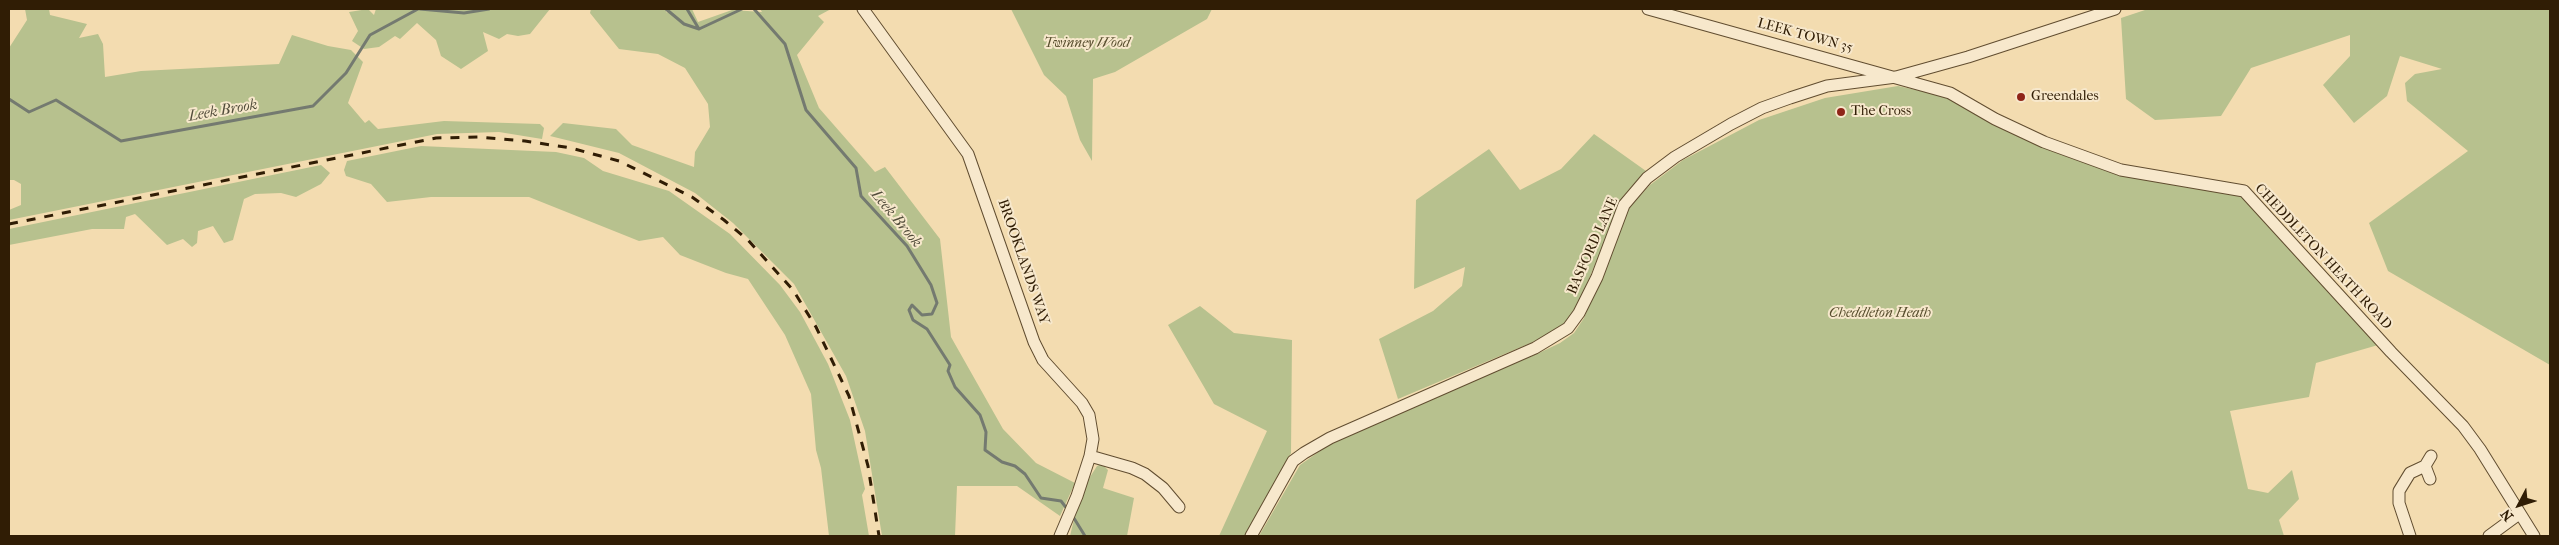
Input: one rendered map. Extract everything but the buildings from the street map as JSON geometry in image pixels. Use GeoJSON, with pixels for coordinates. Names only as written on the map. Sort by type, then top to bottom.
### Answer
{"type":"FeatureCollection","features":[{"type":"Feature","properties":{"kind":"street","name":"BROOKLANDS WAY"},"geometry":{"type":"LineString","coordinates":[[863,9],[968,154],[1034,342],[1043,360],[1082,403],[1089,415],[1092,439],[1090,456],[1077,496],[1060,536]]}},
{"type":"Feature","properties":{"kind":"street","name":"LEEK TOWN 35"},"geometry":{"type":"LineString","coordinates":[[1648,9],[1896,77]]}},
{"type":"Feature","properties":{"kind":"street","name":"BASFORD LANE"},"geometry":{"type":"LineString","coordinates":[[1251,536],[1293,461],[1304,453],[1330,438],[1536,348],[1568,328],[1579,313],[1597,276],[1624,205],[1647,178],[1676,157],[1746,116],[1790,98],[1827,86],[1896,77],[1968,57],[2115,9]]}},
{"type":"Feature","properties":{"kind":"street","name":"CHEDDLETON HEATH ROAD"},"geometry":{"type":"LineString","coordinates":[[1896,77],[1950,93],[1995,119],[2044,142],[2121,170],[2244,191],[2391,352],[2463,426],[2480,449],[2534,536]]}},
{"type":"Feature","properties":{"kind":"street"},"geometry":{"type":"LineString","coordinates":[[1090,456],[1132,468],[1145,474],[1163,488],[1179,507]]}},
{"type":"Feature","properties":{"kind":"street"},"geometry":{"type":"LineString","coordinates":[[2410,536],[2399,503],[2399,491],[2410,472],[2428,461],[2430,479]]}},
{"type":"Feature","properties":{"kind":"street"},"geometry":{"type":"LineString","coordinates":[[2490,536],[2519,514]]}},
{"type":"Feature","properties":{"kind":"green space"},"geometry":{"type":"Polygon","coordinates":[[[25,9],[49,9],[50,15],[87,24],[79,38],[98,34],[103,44],[105,77],[141,71],[279,64],[292,35],[328,46],[351,50],[363,62],[348,103],[365,123],[369,120],[378,129],[444,121],[540,124],[544,128],[542,139],[499,132],[437,134],[9,220],[9,210],[21,205],[21,184],[14,180],[9,180],[9,48],[27,20],[25,9]]]}},
{"type":"Feature","properties":{"kind":"green space"},"geometry":{"type":"Polygon","coordinates":[[[368,9],[374,15],[376,9],[550,9],[530,34],[518,36],[507,34],[499,39],[483,32],[488,51],[461,69],[441,56],[436,40],[417,23],[400,39],[395,36],[379,47],[364,49],[352,41],[358,31],[349,12],[368,9]]]}},
{"type":"Feature","properties":{"kind":"green space"},"geometry":{"type":"Polygon","coordinates":[[[591,9],[665,9],[667,13],[669,9],[692,9],[698,22],[732,10],[762,12],[760,9],[831,9],[818,16],[824,22],[797,55],[819,108],[875,172],[885,167],[940,239],[951,337],[1003,429],[1036,463],[1075,483],[1060,516],[1017,486],[957,486],[955,536],[882,536],[865,431],[846,376],[794,284],[733,223],[695,193],[619,153],[550,136],[563,123],[616,129],[632,145],[694,167],[695,152],[710,127],[708,104],[685,68],[658,54],[619,49],[590,13],[591,9]]]}},
{"type":"Feature","properties":{"kind":"green space","name":"Twinney Wood"},"geometry":{"type":"Polygon","coordinates":[[[1011,9],[1212,9],[1207,19],[1115,72],[1093,79],[1092,161],[1080,140],[1066,96],[1044,75],[1011,9]]]}},
{"type":"Feature","properties":{"kind":"green space"},"geometry":{"type":"Polygon","coordinates":[[[2148,9],[2550,9],[2550,365],[2388,271],[2369,223],[2468,151],[2407,101],[2405,83],[2415,74],[2442,69],[2400,56],[2387,96],[2354,123],[2323,85],[2350,56],[2350,35],[2251,68],[2221,116],[2155,120],[2126,99],[2121,18],[2148,9]]]}},
{"type":"Feature","properties":{"kind":"green space","name":"Cheddleton Heath"},"geometry":{"type":"Polygon","coordinates":[[[1898,86],[1948,97],[2039,145],[2123,176],[2243,196],[2378,345],[2316,363],[2309,397],[2230,411],[2248,489],[2268,493],[2292,470],[2299,499],[2279,520],[2284,536],[1259,536],[1300,465],[1337,439],[1539,353],[1560,343],[1574,333],[1584,318],[1629,208],[1650,185],[1683,160],[1759,120],[1825,98],[1898,86]]]}},
{"type":"Feature","properties":{"kind":"green space"},"geometry":{"type":"Polygon","coordinates":[[[1594,134],[1646,171],[1624,195],[1576,310],[1563,325],[1533,342],[1398,399],[1379,339],[1433,311],[1462,286],[1465,267],[1414,289],[1416,200],[1489,149],[1520,190],[1561,169],[1594,134]]]}},
{"type":"Feature","properties":{"kind":"green space"},"geometry":{"type":"Polygon","coordinates":[[[421,146],[556,152],[584,158],[603,171],[669,191],[730,234],[780,285],[800,312],[828,364],[850,420],[865,489],[862,495],[869,536],[829,536],[821,468],[816,450],[811,394],[785,335],[748,279],[726,273],[680,255],[663,237],[639,241],[529,197],[431,197],[387,202],[371,184],[346,176],[344,170],[347,161],[421,146]]]}},
{"type":"Feature","properties":{"kind":"green space"},"geometry":{"type":"Polygon","coordinates":[[[321,165],[330,173],[321,184],[296,197],[281,193],[255,194],[244,199],[233,240],[224,243],[213,226],[198,231],[197,243],[192,247],[183,239],[167,245],[135,214],[126,217],[124,229],[92,229],[9,245],[9,229],[321,165]]]}},
{"type":"Feature","properties":{"kind":"green space"},"geometry":{"type":"Polygon","coordinates":[[[1200,306],[1234,333],[1292,340],[1291,453],[1247,536],[1219,536],[1267,431],[1214,404],[1168,325],[1200,306]]]}},
{"type":"Feature","properties":{"kind":"green space"},"geometry":{"type":"Polygon","coordinates":[[[1102,464],[1108,470],[1103,488],[1134,498],[1127,536],[1070,536],[1077,507],[1090,477],[1097,466],[1102,464]]]}},
{"type":"Feature","properties":{"kind":"waterway","name":"Leek Brook"},"geometry":{"type":"LineString","coordinates":[[9,99],[29,112],[56,100],[121,141],[313,106],[346,73],[370,35],[418,9]]}},
{"type":"Feature","properties":{"kind":"waterway","name":"Leek Brook"},"geometry":{"type":"LineString","coordinates":[[420,9],[464,13],[489,9]]}},
{"type":"Feature","properties":{"kind":"waterway","name":"Leek Brook"},"geometry":{"type":"LineString","coordinates":[[666,9],[684,24],[699,29],[742,9]]}},
{"type":"Feature","properties":{"kind":"waterway"},"geometry":{"type":"LineString","coordinates":[[687,9],[699,29]]}},
{"type":"Feature","properties":{"kind":"waterway","name":"Leek Brook"},"geometry":{"type":"LineString","coordinates":[[754,9],[785,44],[806,110],[856,168],[861,196],[907,246],[931,285],[937,303],[932,314],[922,315],[912,305],[909,310],[913,320],[927,329],[950,365],[948,371],[955,387],[980,415],[986,432],[985,450],[1002,462],[1015,466],[1025,474],[1041,498],[1061,501],[1068,510]]}},
{"type":"Feature","properties":{"kind":"waterway","name":"Leek Brook"},"geometry":{"type":"LineString","coordinates":[[1072,515],[1085,536]]}},
{"type":"Feature","properties":{"kind":"railway"},"geometry":{"type":"LineString","coordinates":[[9,224],[436,138],[478,137],[525,141],[571,148],[619,161],[692,197],[724,220],[748,240],[793,290],[816,327],[849,396],[868,466],[879,536]]}},
{"type":"Feature","properties":{"kind":"place","name":"Greendales"},"geometry":{"type":"Point","coordinates":[2021,97]}},
{"type":"Feature","properties":{"kind":"place","name":"The Cross"},"geometry":{"type":"Point","coordinates":[1841,112]}}]}
